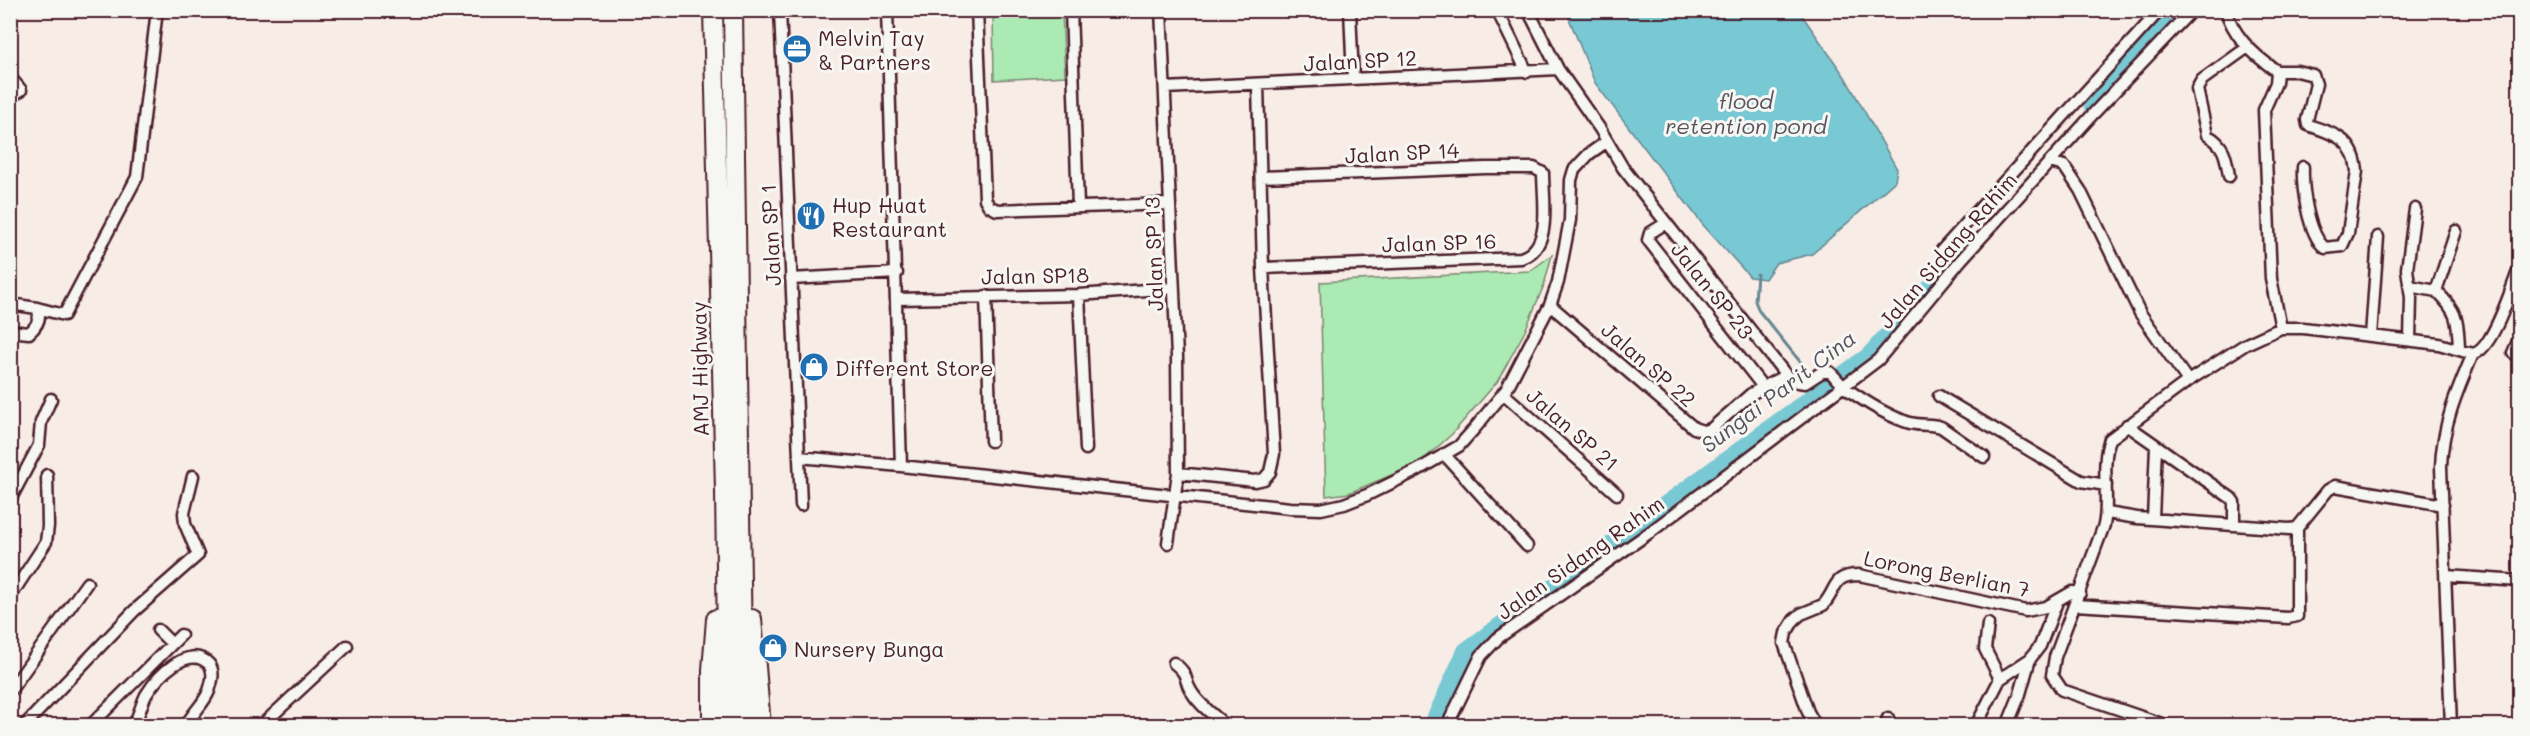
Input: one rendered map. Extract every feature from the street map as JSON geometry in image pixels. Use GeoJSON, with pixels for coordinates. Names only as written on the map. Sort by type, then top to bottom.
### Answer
{"type":"FeatureCollection","features":[{"type":"Feature","properties":{"kind":"highway","name":"AMJ Highway"},"geometry":{"type":"LineString","coordinates":[[713,10],[732,491]]}},
{"type":"Feature","properties":{"kind":"highway","name":"AMJ Highway"},"geometry":{"type":"LineString","coordinates":[[733,10],[732,491],[735,680],[743,726]]}},
{"type":"Feature","properties":{"kind":"highway"},"geometry":{"type":"LineString","coordinates":[[712,726],[712,670],[732,491]]}},
{"type":"Feature","properties":{"kind":"highway"},"geometry":{"type":"LineString","coordinates":[[732,491],[761,726]]}},
{"type":"Feature","properties":{"kind":"highway","name":"AMJ Highway"},"geometry":{"type":"LineString","coordinates":[[728,726],[735,680]]}},
{"type":"Feature","properties":{"kind":"street"},"geometry":{"type":"LineString","coordinates":[[10,304],[64,315],[137,177],[156,39],[157,10]]}},
{"type":"Feature","properties":{"kind":"street","name":"Jalan SP 1"},"geometry":{"type":"LineString","coordinates":[[780,10],[801,505]]}},
{"type":"Feature","properties":{"kind":"street"},"geometry":{"type":"LineString","coordinates":[[887,10],[898,299],[901,466]]}},
{"type":"Feature","properties":{"kind":"street"},"geometry":{"type":"LineString","coordinates":[[977,10],[985,199],[989,206],[997,210],[1170,204]]}},
{"type":"Feature","properties":{"kind":"street"},"geometry":{"type":"LineString","coordinates":[[1071,10],[1078,206]]}},
{"type":"Feature","properties":{"kind":"street","name":"Jalan SP 13"},"geometry":{"type":"LineString","coordinates":[[1161,10],[1170,204],[1178,473],[1168,543]]}},
{"type":"Feature","properties":{"kind":"street"},"geometry":{"type":"LineString","coordinates":[[1350,10],[1353,79]]}},
{"type":"Feature","properties":{"kind":"street"},"geometry":{"type":"LineString","coordinates":[[1497,10],[1527,72]]}},
{"type":"Feature","properties":{"kind":"street"},"geometry":{"type":"LineString","coordinates":[[1528,10],[1558,69],[1623,168],[1792,381],[1805,383],[1825,371],[1833,374],[1843,386],[1903,421],[1920,426],[1934,424],[1941,427],[1984,457]]}},
{"type":"Feature","properties":{"kind":"street"},"geometry":{"type":"LineString","coordinates":[[1942,250],[2160,10]]}},
{"type":"Feature","properties":{"kind":"street","name":"Jalan Sidang Rahim"},"geometry":{"type":"LineString","coordinates":[[1447,726],[1481,656],[1498,638],[1649,533],[1878,360],[1961,260],[2192,10]]}},
{"type":"Feature","properties":{"kind":"street"},"geometry":{"type":"LineString","coordinates":[[2226,10],[2231,25],[2262,61],[2277,71],[2297,71],[2313,75],[2316,84],[2307,120],[2308,125],[2338,135],[2356,161],[2358,171],[2348,233],[2342,246],[2325,248],[2316,241],[2302,185],[2303,166]]}},
{"type":"Feature","properties":{"kind":"street"},"geometry":{"type":"LineString","coordinates":[[2229,176],[2225,151],[2217,141],[2207,135],[2197,89],[2202,80],[2248,47]]}},
{"type":"Feature","properties":{"kind":"street","name":"Jalan SP 12"},"geometry":{"type":"LineString","coordinates":[[1165,88],[1558,69]]}},
{"type":"Feature","properties":{"kind":"street"},"geometry":{"type":"LineString","coordinates":[[2277,71],[2276,83],[2264,110],[2271,279],[2281,328]]}},
{"type":"Feature","properties":{"kind":"street"},"geometry":{"type":"LineString","coordinates":[[10,77],[21,90],[10,97]]}},
{"type":"Feature","properties":{"kind":"street"},"geometry":{"type":"LineString","coordinates":[[1178,473],[1255,481],[1264,479],[1270,472],[1274,454],[1263,268],[1258,85]]}},
{"type":"Feature","properties":{"kind":"street"},"geometry":{"type":"LineString","coordinates":[[799,457],[1290,508],[1321,509],[1344,504],[1416,471],[1459,446],[1503,393],[1538,331],[1558,282],[1570,220],[1571,180],[1574,170],[1589,154],[1606,142]]}},
{"type":"Feature","properties":{"kind":"street"},"geometry":{"type":"LineString","coordinates":[[2050,162],[2064,166],[2080,190],[2140,313],[2188,381]]}},
{"type":"Feature","properties":{"kind":"street","name":"Jalan SP 14"},"geometry":{"type":"LineString","coordinates":[[1261,177],[1485,168],[1534,168],[1543,173]]}},
{"type":"Feature","properties":{"kind":"street","name":"Jalan SP 16"},"geometry":{"type":"LineString","coordinates":[[1263,268],[1528,256],[1535,251],[1543,238],[1543,173]]}},
{"type":"Feature","properties":{"kind":"street"},"geometry":{"type":"LineString","coordinates":[[2410,340],[2410,286],[2407,269],[2415,209]]}},
{"type":"Feature","properties":{"kind":"street","name":"Jalan SP 23"},"geometry":{"type":"LineString","coordinates":[[1666,223],[1650,233],[1648,240],[1763,387]]}},
{"type":"Feature","properties":{"kind":"street"},"geometry":{"type":"LineString","coordinates":[[2436,291],[2456,231]]}},
{"type":"Feature","properties":{"kind":"street"},"geometry":{"type":"LineString","coordinates":[[2371,336],[2378,237]]}},
{"type":"Feature","properties":{"kind":"street"},"geometry":{"type":"LineString","coordinates":[[2451,726],[2441,467],[2443,438],[2450,411],[2472,354],[2484,349],[2505,306],[2520,266]]}},
{"type":"Feature","properties":{"kind":"street"},"geometry":{"type":"LineString","coordinates":[[791,279],[897,273]]}},
{"type":"Feature","properties":{"kind":"street"},"geometry":{"type":"LineString","coordinates":[[2410,286],[2436,291],[2452,307],[2458,324],[2459,348]]}},
{"type":"Feature","properties":{"kind":"street","name":"Jalan SP18"},"geometry":{"type":"LineString","coordinates":[[898,299],[1079,295],[1173,288]]}},
{"type":"Feature","properties":{"kind":"street"},"geometry":{"type":"LineString","coordinates":[[1079,295],[1086,449]]}},
{"type":"Feature","properties":{"kind":"street"},"geometry":{"type":"LineString","coordinates":[[986,296],[991,441]]}},
{"type":"Feature","properties":{"kind":"street","name":"Jalan SP 22"},"geometry":{"type":"LineString","coordinates":[[1550,305],[1694,428],[1703,431],[1711,429],[1763,387],[1786,375]]}},
{"type":"Feature","properties":{"kind":"street"},"geometry":{"type":"LineString","coordinates":[[10,331],[29,333],[39,320],[40,313],[37,308]]}},
{"type":"Feature","properties":{"kind":"street"},"geometry":{"type":"LineString","coordinates":[[2168,726],[2130,715],[2062,690],[2052,675],[2055,657],[2107,513],[2106,449],[2110,439],[2188,381],[2246,344],[2281,328],[2302,328],[2410,340],[2459,348],[2472,354]]}},
{"type":"Feature","properties":{"kind":"street"},"geometry":{"type":"LineString","coordinates":[[2520,336],[2513,353],[2520,354]]}},
{"type":"Feature","properties":{"kind":"street","name":"Jalan SP 21"},"geometry":{"type":"LineString","coordinates":[[1503,393],[1617,494]]}},
{"type":"Feature","properties":{"kind":"street"},"geometry":{"type":"LineString","coordinates":[[1939,396],[2081,481],[2106,484]]}},
{"type":"Feature","properties":{"kind":"street"},"geometry":{"type":"LineString","coordinates":[[10,500],[39,445],[41,422],[51,399]]}},
{"type":"Feature","properties":{"kind":"street"},"geometry":{"type":"LineString","coordinates":[[2127,425],[2231,498],[2234,501],[2234,525]]}},
{"type":"Feature","properties":{"kind":"street"},"geometry":{"type":"LineString","coordinates":[[2153,519],[2156,446]]}},
{"type":"Feature","properties":{"kind":"street"},"geometry":{"type":"LineString","coordinates":[[1444,454],[1527,546]]}},
{"type":"Feature","properties":{"kind":"street"},"geometry":{"type":"LineString","coordinates":[[10,597],[46,542],[47,475]]}},
{"type":"Feature","properties":{"kind":"street"},"geometry":{"type":"LineString","coordinates":[[24,726],[134,611],[198,555],[185,524],[183,513],[193,476]]}},
{"type":"Feature","properties":{"kind":"street"},"geometry":{"type":"LineString","coordinates":[[2075,604],[2288,618],[2297,616],[2297,528],[2328,490],[2335,486],[2444,505]]}},
{"type":"Feature","properties":{"kind":"street"},"geometry":{"type":"LineString","coordinates":[[2107,513],[2153,519],[2297,528]]}},
{"type":"Feature","properties":{"kind":"street","name":"Lorong Berlian 7"},"geometry":{"type":"LineString","coordinates":[[1816,726],[1808,712],[1784,644],[1786,633],[1794,620],[1801,614],[1824,605],[1833,586],[1843,577],[1859,575],[2013,610],[2036,610],[2057,602],[2072,592],[2080,593]]}},
{"type":"Feature","properties":{"kind":"street"},"geometry":{"type":"LineString","coordinates":[[2446,576],[2520,581]]}},
{"type":"Feature","properties":{"kind":"street"},"geometry":{"type":"LineString","coordinates":[[10,691],[87,583]]}},
{"type":"Feature","properties":{"kind":"street"},"geometry":{"type":"LineString","coordinates":[[1978,722],[2000,679],[2008,676],[2030,659],[2040,646],[2057,602]]}},
{"type":"Feature","properties":{"kind":"street"},"geometry":{"type":"LineString","coordinates":[[1988,624],[1985,649],[2000,679]]}},
{"type":"Feature","properties":{"kind":"street"},"geometry":{"type":"LineString","coordinates":[[158,630],[172,644]]}},
{"type":"Feature","properties":{"kind":"street"},"geometry":{"type":"LineString","coordinates":[[90,726],[181,635]]}},
{"type":"Feature","properties":{"kind":"street"},"geometry":{"type":"LineString","coordinates":[[261,726],[347,645]]}},
{"type":"Feature","properties":{"kind":"street"},"geometry":{"type":"LineString","coordinates":[[133,726],[147,694],[156,682],[178,662],[187,657],[195,657],[209,664],[213,670],[212,679],[205,699],[190,716],[186,726]]}},
{"type":"Feature","properties":{"kind":"street"},"geometry":{"type":"LineString","coordinates":[[2007,726],[2020,694],[2030,659]]}},
{"type":"Feature","properties":{"kind":"street"},"geometry":{"type":"LineString","coordinates":[[1174,663],[1186,674],[1190,690],[1203,706],[1226,726]]}},
{"type":"Feature","properties":{"kind":"green space"},"geometry":{"type":"Polygon","coordinates":[[[993,11],[1062,11],[1065,76],[994,80],[993,11]]]}},
{"type":"Feature","properties":{"kind":"green space"},"geometry":{"type":"Polygon","coordinates":[[[1552,255],[1544,285],[1525,331],[1497,382],[1452,434],[1420,463],[1349,493],[1326,496],[1320,282],[1530,271],[1552,255]]]}},
{"type":"Feature","properties":{"kind":"water","name":"flood retention pond"},"geometry":{"type":"Polygon","coordinates":[[[1566,11],[1799,11],[1845,77],[1897,169],[1895,181],[1812,254],[1776,263],[1765,279],[1750,277],[1703,225],[1595,83],[1566,11]]]}},
{"type":"Feature","properties":{"kind":"waterway","name":"Sungai Parit Cina"},"geometry":{"type":"LineString","coordinates":[[2093,107],[2180,10]]}},
{"type":"Feature","properties":{"kind":"waterway","name":"Sungai Parit Cina"},"geometry":{"type":"LineString","coordinates":[[1432,726],[1466,651],[1869,356],[1958,257]]}},
{"type":"Feature","properties":{"kind":"waterway"},"geometry":{"type":"LineString","coordinates":[[1757,274],[1755,301],[1759,311],[1811,375]]}},
{"type":"Feature","properties":{"kind":"place","name":"Melvin Tay & Partners"},"geometry":{"type":"Point","coordinates":[797,49]}},
{"type":"Feature","properties":{"kind":"place","name":"Hup Huat Restaurant"},"geometry":{"type":"Point","coordinates":[811,216]}},
{"type":"Feature","properties":{"kind":"place","name":"Different Store"},"geometry":{"type":"Point","coordinates":[814,367]}},
{"type":"Feature","properties":{"kind":"place","name":"Nursery Bunga"},"geometry":{"type":"Point","coordinates":[773,648]}}]}
